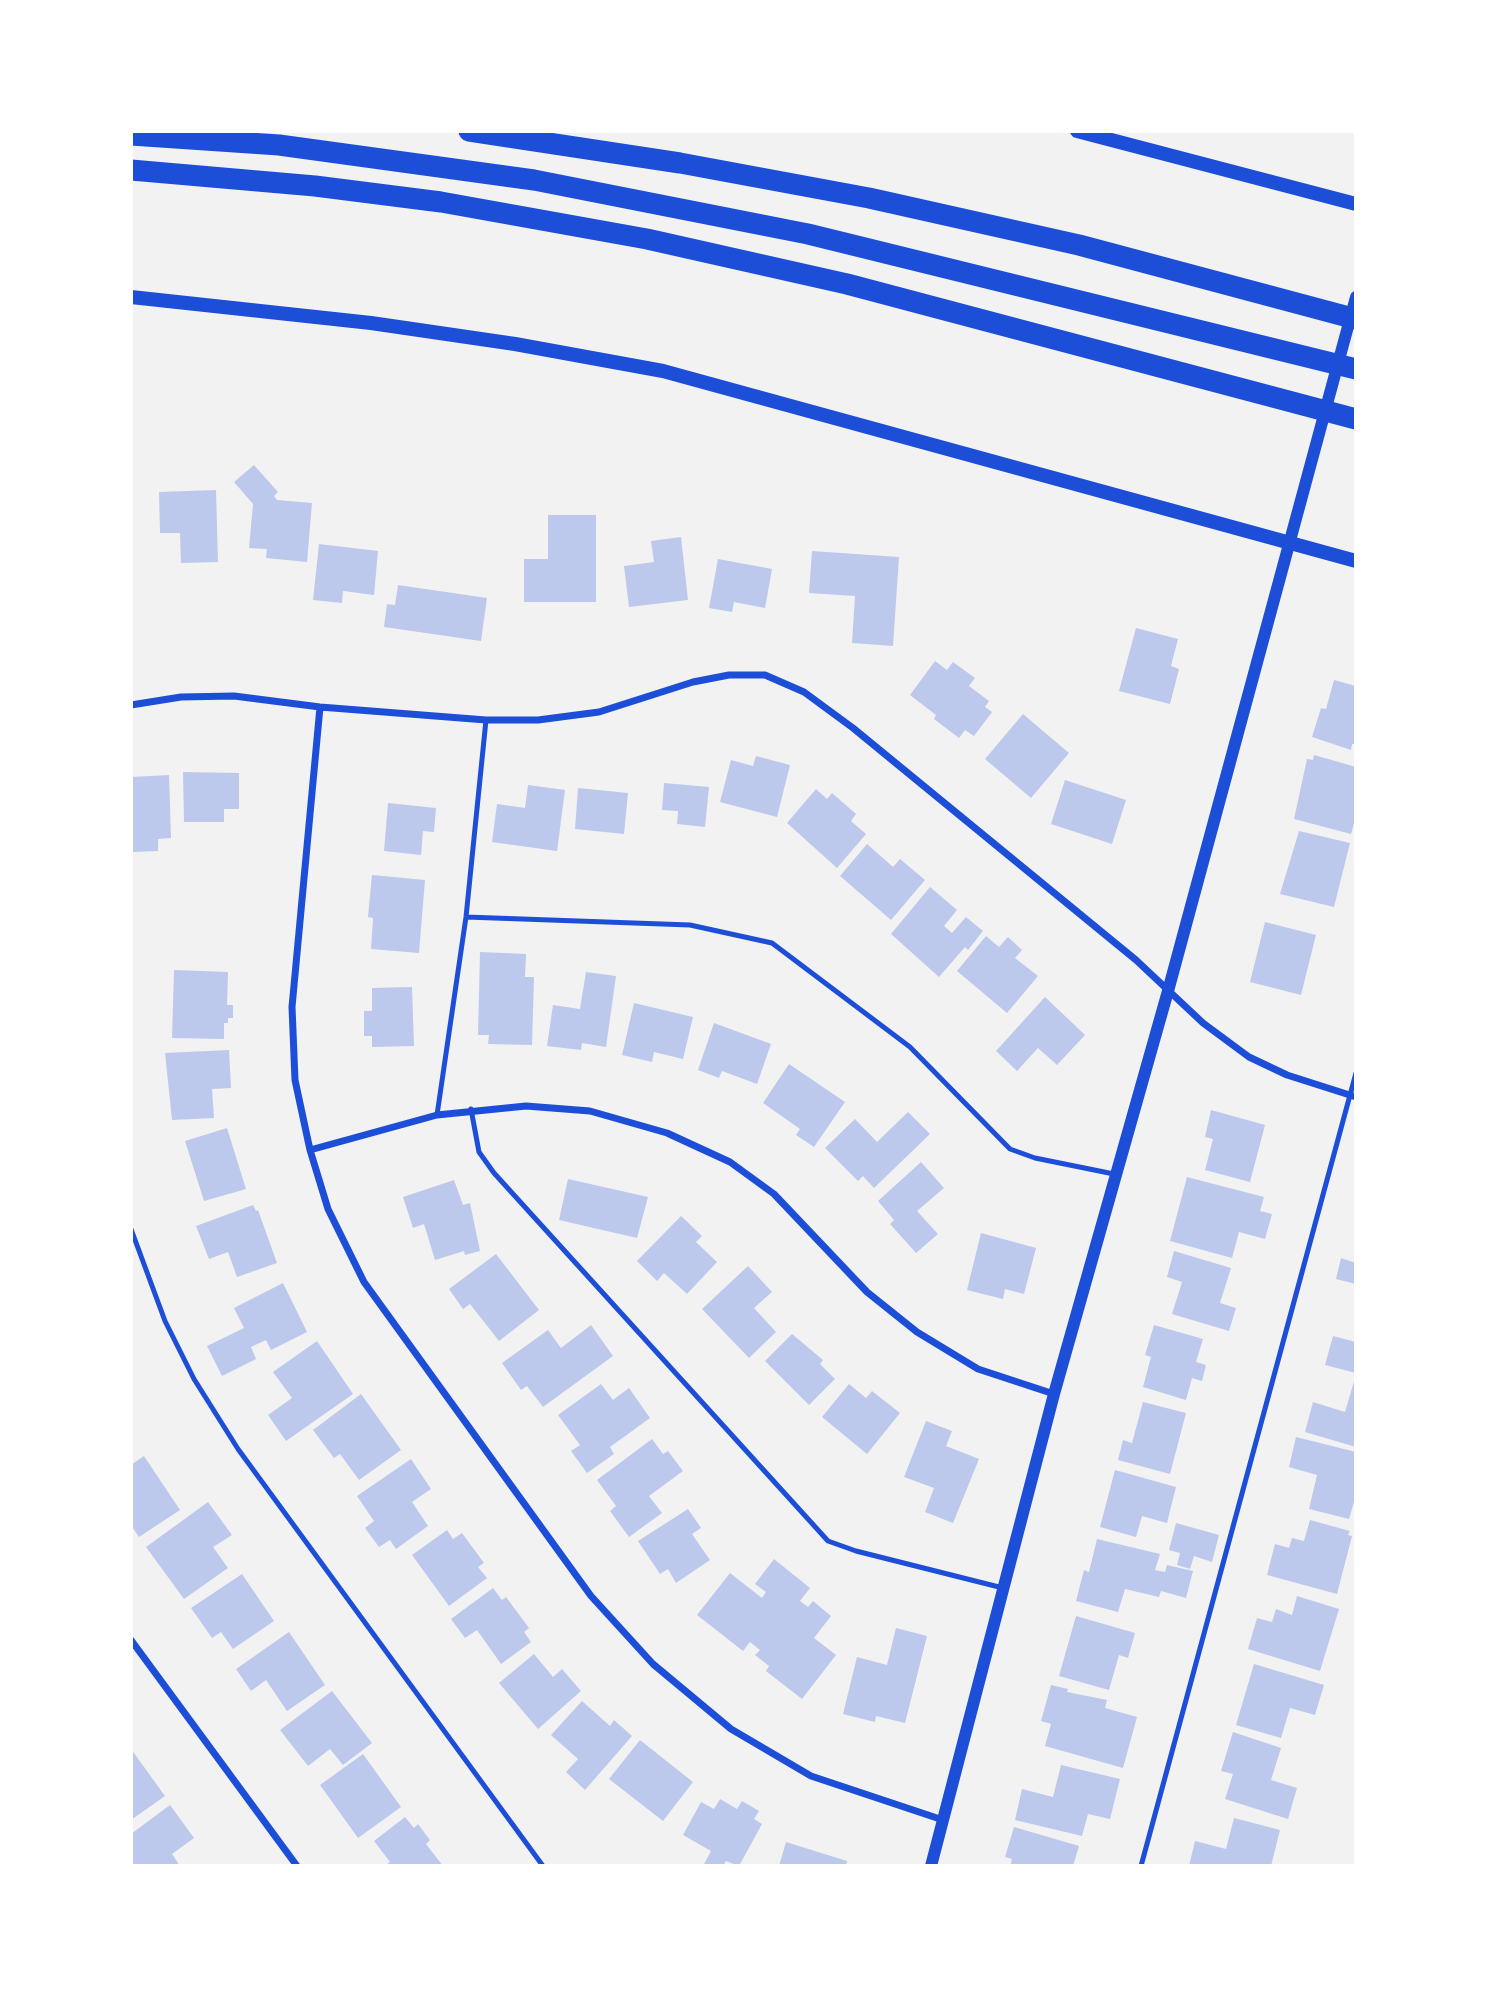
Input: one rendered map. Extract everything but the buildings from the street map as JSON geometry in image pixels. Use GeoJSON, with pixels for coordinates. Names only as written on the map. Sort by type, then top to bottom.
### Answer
{"type":"FeatureCollection","features":[{"type":"Feature","properties":{"kind":"highway"},"geometry":{"type":"LineString","coordinates":[[469,131],[680,163],[869,198],[1079,245],[1356,320]]}},
{"type":"Feature","properties":{"kind":"highway"},"geometry":{"type":"LineString","coordinates":[[131,135],[279,145],[534,180],[808,234],[1356,369]]}},
{"type":"Feature","properties":{"kind":"highway"},"geometry":{"type":"LineString","coordinates":[[131,173],[187,173],[441,202],[647,239],[847,284],[1356,419]]}},
{"type":"Feature","properties":{"kind":"main road"},"geometry":{"type":"LineString","coordinates":[[1077,131],[1356,204]]}},
{"type":"Feature","properties":{"kind":"main road"},"geometry":{"type":"LineString","coordinates":[[131,297],[384,325],[515,344],[663,371],[1356,561]]}},
{"type":"Feature","properties":{"kind":"street"},"geometry":{"type":"LineString","coordinates":[[931,1866],[1054,1394],[1168,991],[1356,297]]}},
{"type":"Feature","properties":{"kind":"street"},"geometry":{"type":"LineString","coordinates":[[131,705],[181,697],[234,696],[320,707],[486,720],[538,720],[598,712],[693,682],[729,675],[765,676],[804,692],[853,728],[1136,960],[1203,1023],[1249,1057],[1287,1075],[1353,1096]]}},
{"type":"Feature","properties":{"kind":"street"},"geometry":{"type":"LineString","coordinates":[[320,707],[292,1007],[295,1080],[310,1150],[328,1209],[364,1282],[591,1596],[653,1664],[731,1729],[811,1776],[943,1820]]}},
{"type":"Feature","properties":{"kind":"street"},"geometry":{"type":"LineString","coordinates":[[310,1150],[437,1115],[471,1109],[526,1106],[590,1111],[667,1133],[730,1161],[774,1195],[867,1292],[917,1332],[978,1369],[1054,1394]]}},
{"type":"Feature","properties":{"kind":"street"},"geometry":{"type":"LineString","coordinates":[[131,1640],[297,1866]]}},
{"type":"Feature","properties":{"kind":"lane"},"geometry":{"type":"LineString","coordinates":[[437,1115],[466,917],[486,720]]}},
{"type":"Feature","properties":{"kind":"lane"},"geometry":{"type":"LineString","coordinates":[[466,917],[690,925],[772,943],[911,1046],[1010,1149],[1035,1158],[1116,1174]]}},
{"type":"Feature","properties":{"kind":"lane"},"geometry":{"type":"LineString","coordinates":[[1141,1866],[1353,1096],[1356,1073]]}},
{"type":"Feature","properties":{"kind":"lane"},"geometry":{"type":"LineString","coordinates":[[471,1109],[479,1153],[494,1173],[828,1541],[856,1551],[1003,1588]]}},
{"type":"Feature","properties":{"kind":"lane"},"geometry":{"type":"LineString","coordinates":[[131,1229],[165,1321],[194,1379],[238,1448],[543,1866]]}}]}
